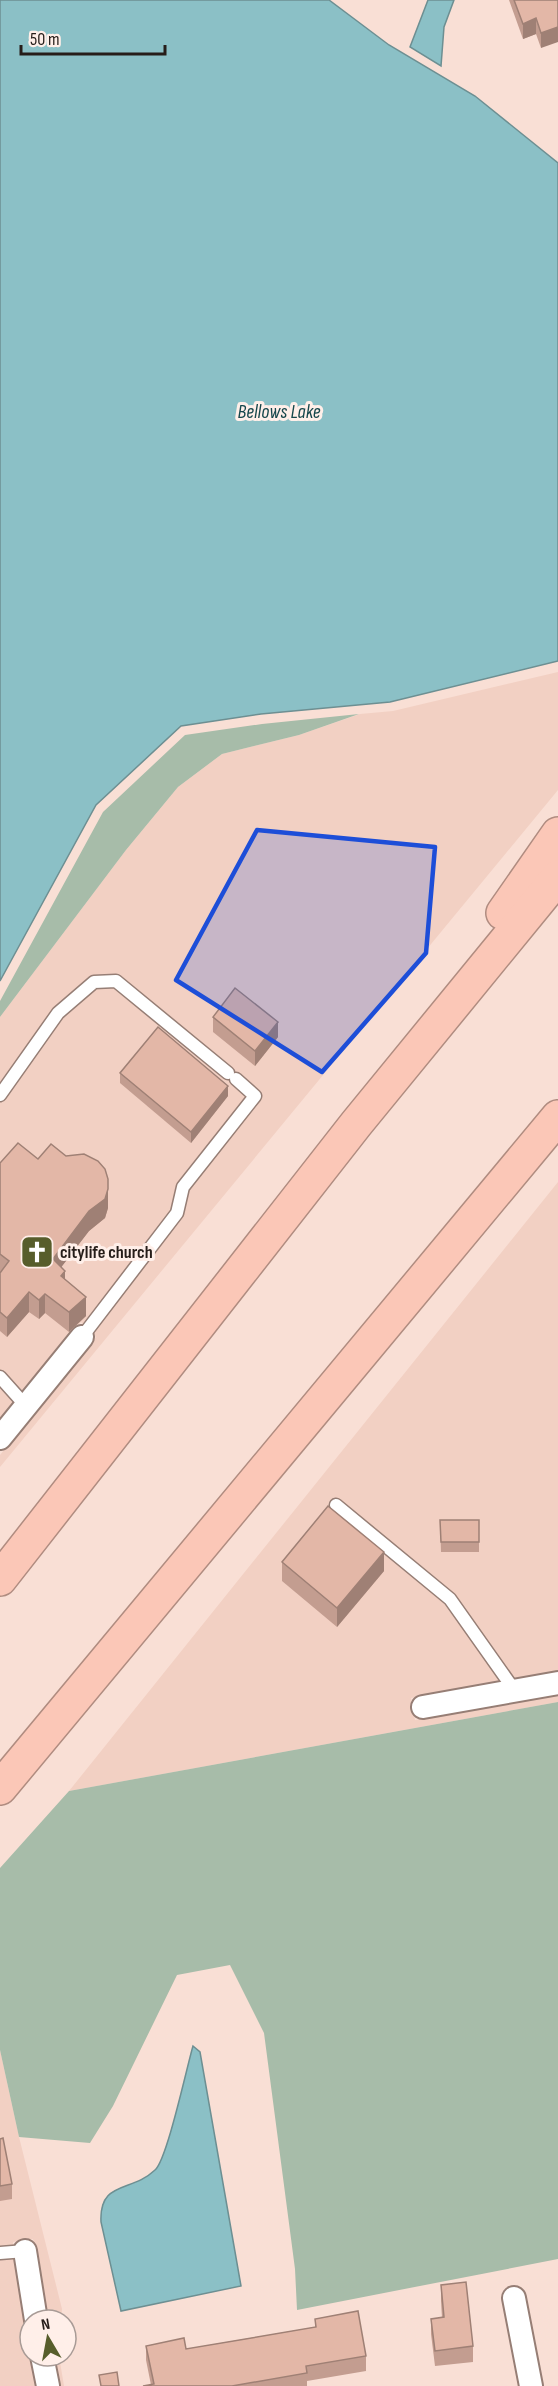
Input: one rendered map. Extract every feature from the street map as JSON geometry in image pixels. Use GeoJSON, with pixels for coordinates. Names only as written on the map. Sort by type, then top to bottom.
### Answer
{"type":"FeatureCollection","features":[{"type":"Feature","properties":{"kind":"highway"},"geometry":{"type":"LineString","coordinates":[[356,1124],[558,834]]}},
{"type":"Feature","properties":{"kind":"highway"},"geometry":{"type":"LineString","coordinates":[[0,1579],[356,1124],[558,877]]}},
{"type":"Feature","properties":{"kind":"highway"},"geometry":{"type":"LineString","coordinates":[[0,1788],[558,1117]]}},
{"type":"Feature","properties":{"kind":"highway"},"geometry":{"type":"LineString","coordinates":[[499,1188],[558,1142]]}},
{"type":"Feature","properties":{"kind":"street"},"geometry":{"type":"LineString","coordinates":[[0,1438],[82,1337]]}},
{"type":"Feature","properties":{"kind":"street"},"geometry":{"type":"LineString","coordinates":[[423,1707],[558,1683]]}},
{"type":"Feature","properties":{"kind":"street"},"geometry":{"type":"LineString","coordinates":[[25,2251],[34,2308]]}},
{"type":"Feature","properties":{"kind":"street"},"geometry":{"type":"LineString","coordinates":[[514,2298],[531,2386]]}},
{"type":"Feature","properties":{"kind":"lane"},"geometry":{"type":"LineString","coordinates":[[0,1095],[58,1013],[94,982],[116,981],[255,1096],[183,1187],[177,1214],[82,1337]]}},
{"type":"Feature","properties":{"kind":"lane"},"geometry":{"type":"LineString","coordinates":[[0,1377],[26,1406]]}},
{"type":"Feature","properties":{"kind":"lane"},"geometry":{"type":"LineString","coordinates":[[336,1505],[450,1599],[515,1691]]}},
{"type":"Feature","properties":{"kind":"lane"},"geometry":{"type":"LineString","coordinates":[[0,2253],[25,2251]]}},
{"type":"Feature","properties":{"kind":"highlighted area"},"geometry":{"type":"Polygon","coordinates":[[[257,830],[435,847],[426,953],[322,1072],[176,980],[257,830]]]}},
{"type":"Feature","properties":{"kind":"shaded area"},"geometry":{"type":"Polygon","coordinates":[[[558,672],[558,790],[0,1467],[0,1455],[96,1337],[81,1322],[0,1421],[0,1017],[126,850],[178,787],[222,754],[299,735],[360,714],[393,711],[558,672]]]}},
{"type":"Feature","properties":{"kind":"shaded area"},"geometry":{"type":"Polygon","coordinates":[[[558,1182],[558,1672],[411,1698],[415,1720],[558,1695],[558,1702],[69,1791],[558,1182]]]}},
{"type":"Feature","properties":{"kind":"shaded area"},"geometry":{"type":"Polygon","coordinates":[[[0,2050],[62,2308],[44,2308],[33,2239],[13,2242],[23,2308],[18,2308],[18,2368],[34,2368],[38,2386],[0,2386],[0,2050]]]}},
{"type":"Feature","properties":{"kind":"shaded area"},"geometry":{"type":"Polygon","coordinates":[[[55,2368],[61,2368],[64,2386],[59,2386],[55,2368]]]}},
{"type":"Feature","properties":{"kind":"green space"},"geometry":{"type":"Polygon","coordinates":[[[359,714],[299,735],[222,754],[178,787],[126,850],[0,1017],[0,1001],[103,812],[185,735],[359,714]]]}},
{"type":"Feature","properties":{"kind":"green space"},"geometry":{"type":"Polygon","coordinates":[[[558,1702],[558,2259],[297,2310],[295,2269],[264,2033],[230,1965],[177,1975],[113,2106],[90,2143],[19,2137],[0,2050],[0,1868],[69,1791],[558,1702]]]}},
{"type":"Feature","properties":{"kind":"water","name":"Bellows Lake"},"geometry":{"type":"Polygon","coordinates":[[[0,0],[329,0],[389,45],[475,96],[558,163],[558,661],[390,702],[261,714],[181,726],[96,805],[0,981],[0,0]]]}},
{"type":"Feature","properties":{"kind":"water"},"geometry":{"type":"Polygon","coordinates":[[[428,0],[454,0],[444,27],[441,66],[410,47],[428,0]]]}},
{"type":"Feature","properties":{"kind":"water"},"geometry":{"type":"Polygon","coordinates":[[[193,2046],[200,2052],[241,2286],[121,2311],[101,2222],[102,2209],[105,2199],[111,2193],[146,2177],[160,2163],[171,2132],[193,2046]]]}},
{"type":"Feature","properties":{"kind":"building"},"geometry":{"type":"Polygon","coordinates":[[[514,0],[558,0],[558,27],[541,33],[536,18],[523,24],[514,0]]]}},
{"type":"Feature","properties":{"kind":"building"},"geometry":{"type":"Polygon","coordinates":[[[235,988],[278,1022],[255,1051],[213,1017],[235,988]]]}},
{"type":"Feature","properties":{"kind":"building"},"geometry":{"type":"Polygon","coordinates":[[[158,1027],[228,1086],[191,1132],[120,1073],[158,1027]]]}},
{"type":"Feature","properties":{"kind":"building","name":"citylife church"},"geometry":{"type":"Polygon","coordinates":[[[18,1143],[38,1159],[51,1144],[66,1156],[84,1154],[98,1161],[105,1169],[108,1189],[105,1199],[89,1211],[53,1259],[65,1271],[61,1276],[86,1297],[69,1312],[45,1294],[39,1300],[29,1292],[7,1318],[0,1312],[0,1273],[9,1261],[0,1254],[0,1163],[18,1143]]]}},
{"type":"Feature","properties":{"kind":"building"},"geometry":{"type":"Polygon","coordinates":[[[328,1506],[384,1552],[337,1608],[282,1562],[328,1506]]]}},
{"type":"Feature","properties":{"kind":"building"},"geometry":{"type":"Polygon","coordinates":[[[440,1520],[479,1520],[479,1542],[441,1542],[440,1520]]]}},
{"type":"Feature","properties":{"kind":"building"},"geometry":{"type":"Polygon","coordinates":[[[3,2138],[12,2184],[0,2186],[0,2139],[3,2138]]]}},
{"type":"Feature","properties":{"kind":"building"},"geometry":{"type":"Polygon","coordinates":[[[466,2282],[473,2346],[435,2351],[431,2319],[444,2317],[441,2285],[466,2282]]]}},
{"type":"Feature","properties":{"kind":"building"},"geometry":{"type":"Polygon","coordinates":[[[358,2311],[366,2356],[306,2366],[307,2373],[232,2386],[143,2386],[154,2384],[146,2346],[184,2338],[186,2349],[316,2327],[315,2319],[358,2311]]]}},
{"type":"Feature","properties":{"kind":"building"},"geometry":{"type":"Polygon","coordinates":[[[117,2372],[119,2386],[101,2386],[99,2375],[117,2372]]]}},
{"type":"Feature","properties":{"kind":"place","name":"citylife church"},"geometry":{"type":"Point","coordinates":[37,1252]}}]}
